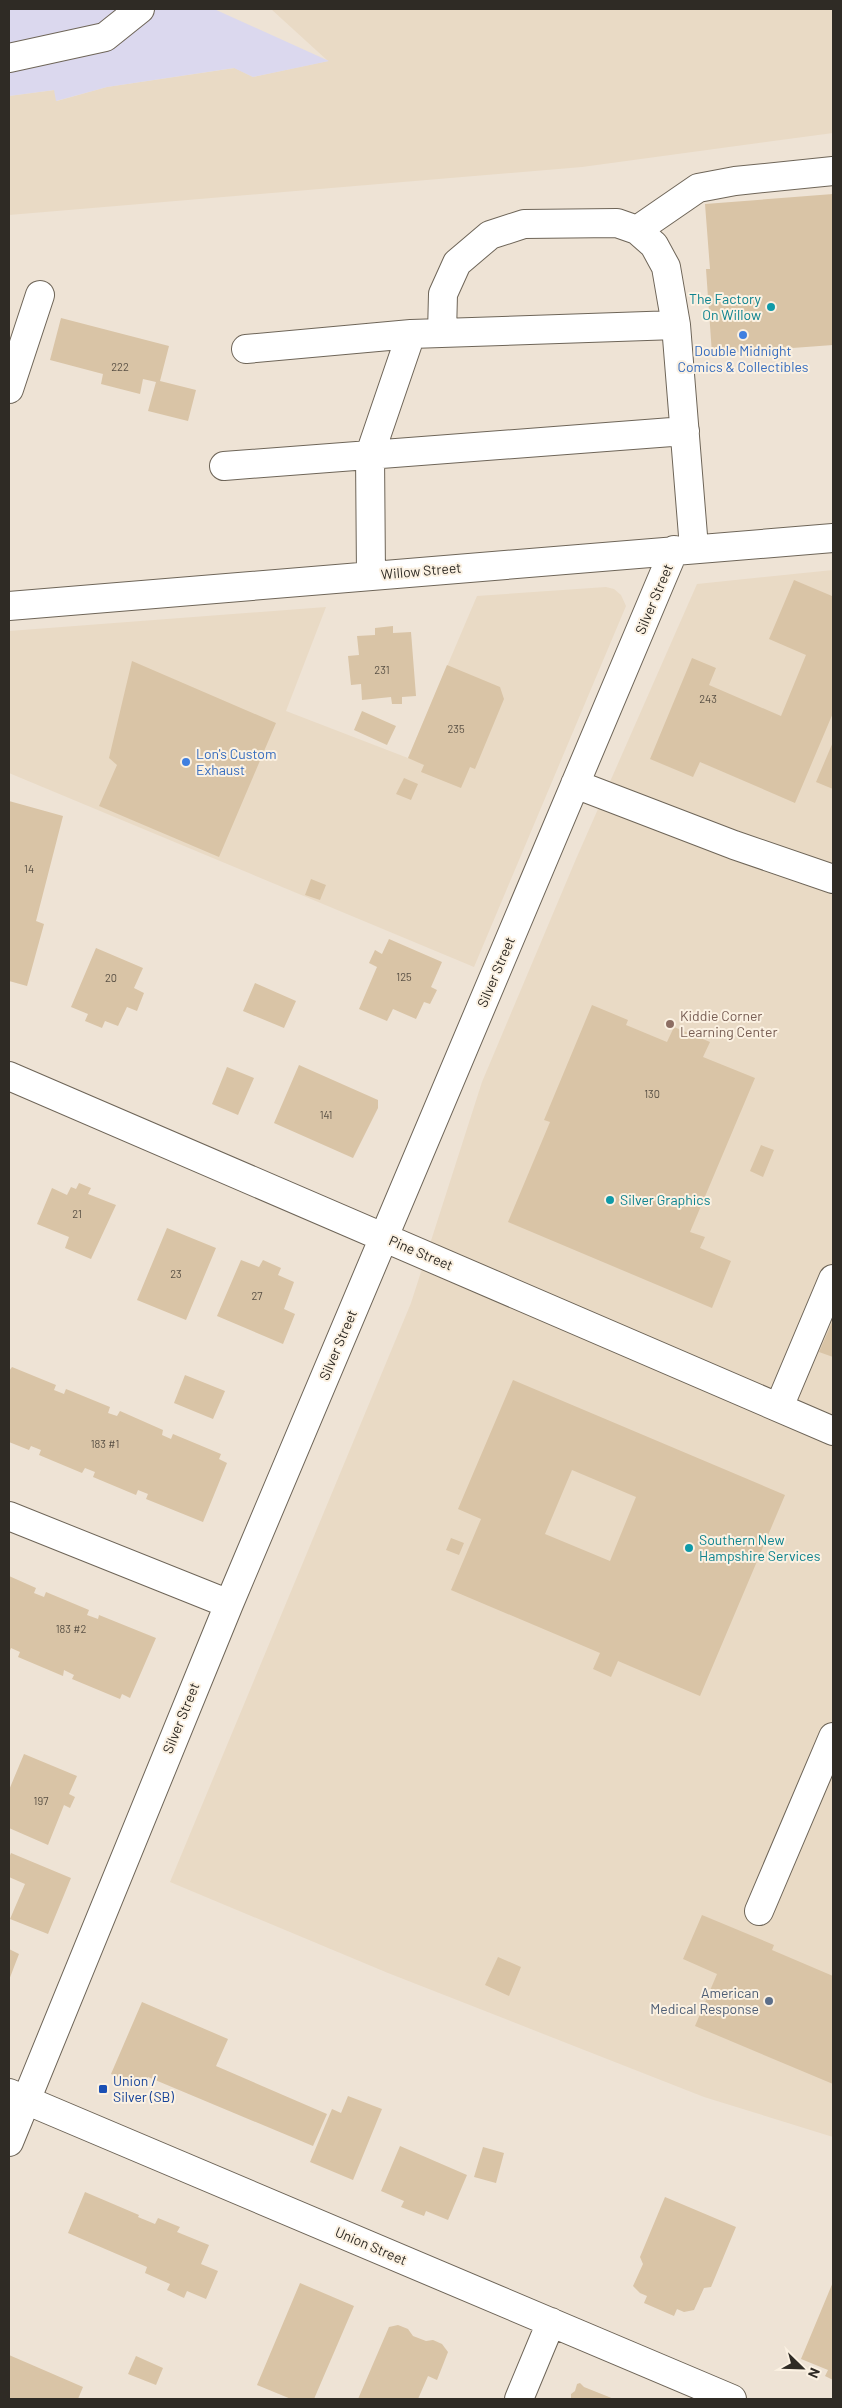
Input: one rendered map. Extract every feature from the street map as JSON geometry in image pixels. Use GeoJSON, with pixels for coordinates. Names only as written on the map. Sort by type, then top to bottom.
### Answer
{"type":"FeatureCollection","features":[{"type":"Feature","properties":{"kind":"street"},"geometry":{"type":"LineString","coordinates":[[9,58],[105,37],[140,9]]}},
{"type":"Feature","properties":{"kind":"street"},"geometry":{"type":"LineString","coordinates":[[637,230],[698,188],[735,181],[833,171]]}},
{"type":"Feature","properties":{"kind":"street"},"geometry":{"type":"LineString","coordinates":[[442,333],[443,294],[457,263],[490,235],[524,224],[617,223],[637,230],[654,246],[666,267],[676,325],[685,431],[684,549]]}},
{"type":"Feature","properties":{"kind":"street"},"geometry":{"type":"LineString","coordinates":[[9,390],[40,295]]}},
{"type":"Feature","properties":{"kind":"street"},"geometry":{"type":"LineString","coordinates":[[246,349],[411,334],[676,325]]}},
{"type":"Feature","properties":{"kind":"street"},"geometry":{"type":"LineString","coordinates":[[371,575],[370,454],[411,334]]}},
{"type":"Feature","properties":{"kind":"street"},"geometry":{"type":"LineString","coordinates":[[224,466],[685,431]]}},
{"type":"Feature","properties":{"kind":"street","name":"Willow Street"},"geometry":{"type":"LineString","coordinates":[[9,606],[833,538]]}},
{"type":"Feature","properties":{"kind":"street","name":"Silver Street"},"geometry":{"type":"LineString","coordinates":[[9,2142],[17,2096],[228,1604],[575,784],[684,549]]}},
{"type":"Feature","properties":{"kind":"street"},"geometry":{"type":"LineString","coordinates":[[575,784],[734,846],[833,879]]}},
{"type":"Feature","properties":{"kind":"street","name":"Pine Street"},"geometry":{"type":"LineString","coordinates":[[9,1076],[833,1431]]}},
{"type":"Feature","properties":{"kind":"street"},"geometry":{"type":"LineString","coordinates":[[779,1407],[833,1279]]}},
{"type":"Feature","properties":{"kind":"street"},"geometry":{"type":"LineString","coordinates":[[9,1516],[228,1604]]}},
{"type":"Feature","properties":{"kind":"street"},"geometry":{"type":"LineString","coordinates":[[759,1911],[833,1737]]}},
{"type":"Feature","properties":{"kind":"street","name":"Union Street"},"geometry":{"type":"LineString","coordinates":[[17,2096],[732,2399]]}},
{"type":"Feature","properties":{"kind":"street"},"geometry":{"type":"LineString","coordinates":[[519,2399],[551,2322]]}},
{"type":"Feature","properties":{"kind":"shaded area"},"geometry":{"type":"Polygon","coordinates":[[[9,9],[214,9],[329,61],[253,77],[234,68],[107,87],[56,101],[54,90],[9,96],[9,9]]]}},
{"type":"Feature","properties":{"kind":"shaded area"},"geometry":{"type":"Polygon","coordinates":[[[271,9],[833,9],[833,133],[582,167],[9,215],[9,96],[55,90],[57,101],[107,87],[235,68],[253,77],[328,61],[271,9]]]}},
{"type":"Feature","properties":{"kind":"shaded area"},"geometry":{"type":"Polygon","coordinates":[[[833,570],[833,2137],[704,2097],[388,1973],[170,1882],[411,1303],[482,1082],[576,859],[697,584],[833,570]]]}},
{"type":"Feature","properties":{"kind":"shaded area"},"geometry":{"type":"Polygon","coordinates":[[[606,587],[614,589],[621,595],[626,606],[474,967],[9,773],[9,631],[326,607],[286,711],[408,758],[477,596],[606,587]]]}},
{"type":"Feature","properties":{"kind":"building","name":"The Factory On Willow"},"geometry":{"type":"Polygon","coordinates":[[[833,194],[833,345],[712,354],[706,269],[710,269],[705,204],[833,194]]]}},
{"type":"Feature","properties":{"kind":"building"},"geometry":{"type":"Polygon","coordinates":[[[61,318],[169,346],[160,381],[196,390],[188,421],[148,411],[156,382],[143,379],[140,394],[101,384],[103,374],[50,360],[61,318]]]}},
{"type":"Feature","properties":{"kind":"building"},"geometry":{"type":"Polygon","coordinates":[[[794,580],[832,596],[833,593],[833,713],[795,803],[700,762],[693,777],[650,759],[692,658],[716,668],[709,685],[781,716],[806,655],[769,639],[794,580]]]}},
{"type":"Feature","properties":{"kind":"building"},"geometry":{"type":"Polygon","coordinates":[[[393,626],[393,633],[411,632],[416,696],[402,697],[402,704],[392,704],[391,697],[362,700],[361,684],[351,685],[348,656],[359,655],[357,636],[375,635],[375,628],[393,626]]]}},
{"type":"Feature","properties":{"kind":"building","name":"Lon's Custom Exhaust"},"geometry":{"type":"Polygon","coordinates":[[[132,661],[276,723],[219,857],[99,806],[117,765],[109,758],[132,661]]]}},
{"type":"Feature","properties":{"kind":"building"},"geometry":{"type":"Polygon","coordinates":[[[447,665],[500,687],[504,699],[475,769],[470,767],[461,788],[421,772],[424,765],[408,758],[447,665]]]}},
{"type":"Feature","properties":{"kind":"building"},"geometry":{"type":"Polygon","coordinates":[[[362,711],[396,726],[387,745],[354,730],[362,711]]]}},
{"type":"Feature","properties":{"kind":"building"},"geometry":{"type":"Polygon","coordinates":[[[833,742],[833,789],[816,782],[833,742]]]}},
{"type":"Feature","properties":{"kind":"building"},"geometry":{"type":"Polygon","coordinates":[[[404,778],[418,784],[411,800],[396,794],[404,778]]]}},
{"type":"Feature","properties":{"kind":"building"},"geometry":{"type":"Polygon","coordinates":[[[9,801],[63,816],[36,921],[44,924],[27,986],[9,981],[9,801]]]}},
{"type":"Feature","properties":{"kind":"building"},"geometry":{"type":"Polygon","coordinates":[[[311,879],[326,885],[320,900],[305,895],[311,879]]]}},
{"type":"Feature","properties":{"kind":"building"},"geometry":{"type":"Polygon","coordinates":[[[389,939],[442,962],[431,987],[437,990],[430,1004],[424,1002],[416,1019],[393,1009],[387,1021],[359,1009],[377,967],[369,963],[375,950],[382,954],[389,939]]]}},
{"type":"Feature","properties":{"kind":"building"},"geometry":{"type":"Polygon","coordinates":[[[96,948],[143,968],[134,988],[144,993],[137,1011],[127,1007],[118,1026],[105,1021],[102,1028],[85,1021],[88,1014],[71,1007],[96,948]]]}},
{"type":"Feature","properties":{"kind":"building"},"geometry":{"type":"Polygon","coordinates":[[[255,983],[296,1001],[284,1028],[243,1011],[255,983]]]}},
{"type":"Feature","properties":{"kind":"building"},"geometry":{"type":"Polygon","coordinates":[[[592,1005],[628,1020],[626,1025],[667,1042],[674,1027],[710,1042],[703,1057],[755,1078],[690,1232],[705,1237],[700,1248],[731,1261],[712,1308],[508,1222],[550,1122],[544,1120],[592,1005]]]}},
{"type":"Feature","properties":{"kind":"building"},"geometry":{"type":"Polygon","coordinates":[[[299,1065],[378,1100],[378,1108],[353,1158],[274,1123],[299,1065]]]}},
{"type":"Feature","properties":{"kind":"building"},"geometry":{"type":"Polygon","coordinates":[[[227,1067],[254,1078],[238,1115],[212,1104],[227,1067]]]}},
{"type":"Feature","properties":{"kind":"building"},"geometry":{"type":"Polygon","coordinates":[[[761,1145],[774,1150],[763,1177],[750,1171],[761,1145]]]}},
{"type":"Feature","properties":{"kind":"building"},"geometry":{"type":"Polygon","coordinates":[[[79,1183],[91,1188],[88,1194],[116,1205],[91,1259],[65,1248],[69,1237],[37,1224],[52,1188],[67,1195],[71,1187],[76,1189],[79,1183]]]}},
{"type":"Feature","properties":{"kind":"building"},"geometry":{"type":"Polygon","coordinates":[[[167,1228],[216,1248],[186,1320],[137,1300],[167,1228]]]}},
{"type":"Feature","properties":{"kind":"building"},"geometry":{"type":"Polygon","coordinates":[[[241,1260],[259,1267],[263,1260],[281,1268],[278,1275],[294,1282],[284,1309],[295,1314],[283,1344],[217,1316],[241,1260]]]}},
{"type":"Feature","properties":{"kind":"building"},"geometry":{"type":"Polygon","coordinates":[[[833,1320],[833,1357],[819,1352],[833,1320]]]}},
{"type":"Feature","properties":{"kind":"building"},"geometry":{"type":"Polygon","coordinates":[[[12,1367],[56,1385],[54,1390],[64,1394],[66,1389],[110,1407],[108,1413],[117,1416],[120,1411],[163,1430],[162,1435],[171,1439],[173,1434],[221,1454],[219,1459],[227,1463],[203,1522],[146,1499],[148,1494],[138,1490],[136,1495],[93,1477],[95,1472],[85,1468],[82,1473],[39,1455],[41,1450],[31,1446],[29,1450],[9,1442],[9,1371],[12,1367]]]}},
{"type":"Feature","properties":{"kind":"building"},"geometry":{"type":"Polygon","coordinates":[[[185,1375],[225,1391],[213,1419],[174,1403],[185,1375]]]}},
{"type":"Feature","properties":{"kind":"building","name":"Southern New Hampshire Services"},"geometry":{"type":"Polygon","coordinates":[[[513,1380],[785,1495],[700,1696],[618,1661],[611,1677],[593,1669],[600,1653],[451,1590],[481,1519],[458,1509],[513,1380]],[[572,1470],[545,1534],[610,1561],[636,1497],[572,1470]]]}},
{"type":"Feature","properties":{"kind":"building"},"geometry":{"type":"Polygon","coordinates":[[[451,1538],[464,1543],[459,1555],[446,1550],[451,1538]]]}},
{"type":"Feature","properties":{"kind":"building"},"geometry":{"type":"Polygon","coordinates":[[[9,1576],[36,1588],[34,1593],[44,1597],[46,1592],[89,1610],[87,1615],[98,1619],[99,1615],[156,1638],[130,1698],[122,1694],[120,1699],[72,1679],[74,1675],[64,1670],[63,1676],[18,1657],[20,1652],[11,1648],[9,1653],[9,1576]]]}},
{"type":"Feature","properties":{"kind":"building"},"geometry":{"type":"Polygon","coordinates":[[[24,1754],[77,1776],[69,1794],[75,1797],[70,1808],[64,1805],[48,1845],[9,1828],[9,1790],[24,1754]]]}},
{"type":"Feature","properties":{"kind":"building"},"geometry":{"type":"Polygon","coordinates":[[[11,1853],[71,1878],[48,1934],[10,1919],[25,1884],[9,1877],[9,1858],[11,1853]]]}},
{"type":"Feature","properties":{"kind":"building","name":"American Medical Response"},"geometry":{"type":"Polygon","coordinates":[[[702,1915],[774,1945],[772,1950],[833,1976],[833,2084],[695,2026],[717,1974],[683,1959],[702,1915]]]}},
{"type":"Feature","properties":{"kind":"building"},"geometry":{"type":"Polygon","coordinates":[[[9,1949],[19,1954],[9,1980],[9,1949]]]}},
{"type":"Feature","properties":{"kind":"building"},"geometry":{"type":"Polygon","coordinates":[[[498,1957],[521,1967],[509,1996],[485,1985],[498,1957]]]}},
{"type":"Feature","properties":{"kind":"building"},"geometry":{"type":"Polygon","coordinates":[[[142,2002],[228,2039],[216,2066],[327,2114],[313,2146],[148,2077],[143,2088],[111,2074],[142,2002]]]}},
{"type":"Feature","properties":{"kind":"building"},"geometry":{"type":"Polygon","coordinates":[[[348,2096],[382,2109],[353,2180],[310,2162],[332,2109],[341,2113],[348,2096]]]}},
{"type":"Feature","properties":{"kind":"building"},"geometry":{"type":"Polygon","coordinates":[[[400,2146],[467,2175],[448,2220],[426,2211],[424,2216],[401,2207],[404,2201],[381,2191],[400,2146]]]}},
{"type":"Feature","properties":{"kind":"building"},"geometry":{"type":"Polygon","coordinates":[[[483,2147],[504,2153],[496,2183],[474,2177],[483,2147]]]}},
{"type":"Feature","properties":{"kind":"building"},"geometry":{"type":"Polygon","coordinates":[[[85,2192],[139,2215],[138,2217],[155,2224],[158,2218],[180,2227],[177,2232],[209,2245],[201,2264],[218,2271],[206,2299],[187,2291],[184,2298],[167,2290],[170,2284],[145,2273],[147,2267],[68,2233],[85,2192]]]}},
{"type":"Feature","properties":{"kind":"building"},"geometry":{"type":"Polygon","coordinates":[[[665,2197],[736,2227],[711,2287],[704,2288],[694,2310],[684,2312],[677,2309],[674,2316],[644,2303],[647,2296],[640,2293],[633,2286],[643,2264],[640,2257],[665,2197]]]}},
{"type":"Feature","properties":{"kind":"building"},"geometry":{"type":"Polygon","coordinates":[[[833,2282],[833,2380],[825,2376],[828,2370],[801,2359],[833,2282]]]}},
{"type":"Feature","properties":{"kind":"building"},"geometry":{"type":"Polygon","coordinates":[[[300,2283],[354,2306],[314,2399],[291,2399],[257,2385],[300,2283]]]}},
{"type":"Feature","properties":{"kind":"building"},"geometry":{"type":"Polygon","coordinates":[[[398,2325],[408,2329],[413,2336],[442,2344],[448,2352],[437,2380],[428,2376],[418,2399],[358,2399],[389,2327],[398,2325]]]}},
{"type":"Feature","properties":{"kind":"building"},"geometry":{"type":"Polygon","coordinates":[[[9,2355],[83,2387],[78,2399],[9,2399],[9,2355]]]}},
{"type":"Feature","properties":{"kind":"building"},"geometry":{"type":"Polygon","coordinates":[[[136,2356],[163,2368],[156,2385],[128,2374],[136,2356]]]}},
{"type":"Feature","properties":{"kind":"building"},"geometry":{"type":"Polygon","coordinates":[[[580,2383],[584,2387],[614,2399],[571,2399],[571,2394],[575,2391],[577,2384],[580,2383]]]}},
{"type":"Feature","properties":{"kind":"place","name":"The Factory On Willow"},"geometry":{"type":"Point","coordinates":[771,307]}},
{"type":"Feature","properties":{"kind":"place","name":"Double Midnight Comics & Collectibles"},"geometry":{"type":"Point","coordinates":[743,335]}},
{"type":"Feature","properties":{"kind":"place","name":"Lon's Custom Exhaust"},"geometry":{"type":"Point","coordinates":[186,762]}},
{"type":"Feature","properties":{"kind":"place","name":"Kiddie Corner Learning Center"},"geometry":{"type":"Point","coordinates":[670,1024]}},
{"type":"Feature","properties":{"kind":"place","name":"Silver Graphics"},"geometry":{"type":"Point","coordinates":[610,1200]}},
{"type":"Feature","properties":{"kind":"place","name":"Southern New Hampshire Services"},"geometry":{"type":"Point","coordinates":[689,1548]}},
{"type":"Feature","properties":{"kind":"place","name":"American Medical Response"},"geometry":{"type":"Point","coordinates":[769,2001]}},
{"type":"Feature","properties":{"kind":"place","name":"Union / Silver (SB)"},"geometry":{"type":"Point","coordinates":[103,2089]}}]}
